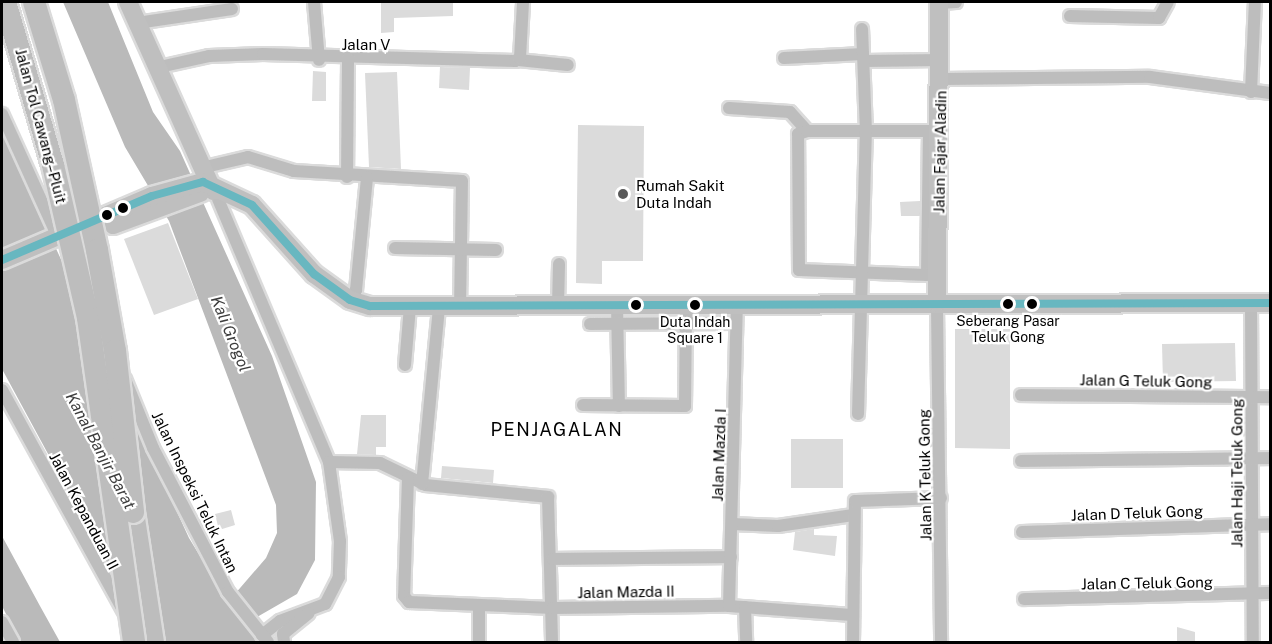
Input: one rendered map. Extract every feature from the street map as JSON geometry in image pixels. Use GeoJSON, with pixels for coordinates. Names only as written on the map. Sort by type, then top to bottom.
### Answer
{"type":"FeatureCollection","features":[{"type":"Feature","properties":{"kind":"highway","name":"Jalan Tol Cawang–Pluit"},"geometry":{"type":"LineString","coordinates":[[5,2],[53,165],[88,318],[134,642]]}},
{"type":"Feature","properties":{"kind":"highway","name":"Jalan Tol Cawang–Pluit"},"geometry":{"type":"LineString","coordinates":[[37,6],[109,312],[153,642]]}},
{"type":"Feature","properties":{"kind":"main road"},"geometry":{"type":"LineString","coordinates":[[128,2],[208,188]]}},
{"type":"Feature","properties":{"kind":"main road","name":"Jalan Fajar Aladin"},"geometry":{"type":"LineString","coordinates":[[937,305],[935,131],[942,80],[944,2]]}},
{"type":"Feature","properties":{"kind":"main road"},"geometry":{"type":"LineString","coordinates":[[2,260],[156,202],[208,188],[252,205],[264,222],[306,267],[350,300],[410,307],[1270,303]]}},
{"type":"Feature","properties":{"kind":"main road"},"geometry":{"type":"LineString","coordinates":[[2,272],[69,235]]}},
{"type":"Feature","properties":{"kind":"street"},"geometry":{"type":"LineString","coordinates":[[314,2],[319,60]]}},
{"type":"Feature","properties":{"kind":"street"},"geometry":{"type":"LineString","coordinates":[[518,60],[523,2]]}},
{"type":"Feature","properties":{"kind":"street"},"geometry":{"type":"LineString","coordinates":[[1070,16],[1159,18],[1168,2]]}},
{"type":"Feature","properties":{"kind":"street"},"geometry":{"type":"LineString","coordinates":[[1251,92],[1255,2]]}},
{"type":"Feature","properties":{"kind":"street"},"geometry":{"type":"LineString","coordinates":[[137,23],[232,9]]}},
{"type":"Feature","properties":{"kind":"street"},"geometry":{"type":"LineString","coordinates":[[858,414],[866,132],[862,29]]}},
{"type":"Feature","properties":{"kind":"street","name":"Jalan V"},"geometry":{"type":"LineString","coordinates":[[155,68],[208,56],[319,60],[518,60],[568,65]]}},
{"type":"Feature","properties":{"kind":"street"},"geometry":{"type":"LineString","coordinates":[[784,58],[864,57],[942,60]]}},
{"type":"Feature","properties":{"kind":"street"},"geometry":{"type":"LineString","coordinates":[[347,177],[348,59]]}},
{"type":"Feature","properties":{"kind":"street"},"geometry":{"type":"LineString","coordinates":[[942,80],[1150,77],[1270,93]]}},
{"type":"Feature","properties":{"kind":"street"},"geometry":{"type":"LineString","coordinates":[[729,108],[790,112],[807,131]]}},
{"type":"Feature","properties":{"kind":"street","name":"Jalan Inspeksi Teluk Intan"},"geometry":{"type":"LineString","coordinates":[[2,114],[69,235],[153,448],[228,592],[262,636]]}},
{"type":"Feature","properties":{"kind":"street"},"geometry":{"type":"LineString","coordinates":[[807,131],[866,132],[935,131],[927,275],[799,270],[798,136],[807,131]]}},
{"type":"Feature","properties":{"kind":"street"},"geometry":{"type":"LineString","coordinates":[[262,636],[325,604],[339,577],[340,541],[329,462],[208,188],[248,157],[294,171],[347,177],[462,181],[460,308]]}},
{"type":"Feature","properties":{"kind":"street"},"geometry":{"type":"LineString","coordinates":[[350,300],[356,291],[367,178]]}},
{"type":"Feature","properties":{"kind":"street"},"geometry":{"type":"LineString","coordinates":[[395,248],[496,250]]}},
{"type":"Feature","properties":{"kind":"street"},"geometry":{"type":"LineString","coordinates":[[558,306],[559,264]]}},
{"type":"Feature","properties":{"kind":"street","name":"Jalan Haji Teluk Gong"},"geometry":{"type":"LineString","coordinates":[[1251,303],[1253,642]]}},
{"type":"Feature","properties":{"kind":"street"},"geometry":{"type":"LineString","coordinates":[[617,305],[620,406]]}},
{"type":"Feature","properties":{"kind":"street"},"geometry":{"type":"LineString","coordinates":[[583,405],[685,406],[686,305]]}},
{"type":"Feature","properties":{"kind":"street","name":"Jalan Mazda I"},"geometry":{"type":"LineString","coordinates":[[729,606],[737,305]]}},
{"type":"Feature","properties":{"kind":"street","name":"Jalan K Teluk Gong"},"geometry":{"type":"LineString","coordinates":[[937,305],[942,642]]}},
{"type":"Feature","properties":{"kind":"street"},"geometry":{"type":"LineString","coordinates":[[405,365],[410,307]]}},
{"type":"Feature","properties":{"kind":"street"},"geometry":{"type":"LineString","coordinates":[[422,484],[439,307]]}},
{"type":"Feature","properties":{"kind":"street"},"geometry":{"type":"LineString","coordinates":[[590,324],[726,323]]}},
{"type":"Feature","properties":{"kind":"street","name":"Jalan Kepanduan II"},"geometry":{"type":"LineString","coordinates":[[2,390],[108,587],[145,642]]}},
{"type":"Feature","properties":{"kind":"street","name":"Jalan G Teluk Gong"},"geometry":{"type":"LineString","coordinates":[[1021,395],[1270,397]]}},
{"type":"Feature","properties":{"kind":"street"},"geometry":{"type":"LineString","coordinates":[[1021,461],[1270,458]]}},
{"type":"Feature","properties":{"kind":"street"},"geometry":{"type":"LineString","coordinates":[[329,462],[380,464],[422,484],[548,497],[553,559],[552,642]]}},
{"type":"Feature","properties":{"kind":"street","name":"Jalan Mazda II"},"geometry":{"type":"LineString","coordinates":[[408,478],[404,596],[409,602],[479,607],[553,608],[729,606],[852,615]]}},
{"type":"Feature","properties":{"kind":"street"},"geometry":{"type":"LineString","coordinates":[[853,642],[853,515],[855,501],[941,498]]}},
{"type":"Feature","properties":{"kind":"street"},"geometry":{"type":"LineString","coordinates":[[732,524],[778,526],[853,515]]}},
{"type":"Feature","properties":{"kind":"street","name":"Jalan D Teluk Gong"},"geometry":{"type":"LineString","coordinates":[[1022,532],[1270,524]]}},
{"type":"Feature","properties":{"kind":"street"},"geometry":{"type":"LineString","coordinates":[[553,559],[731,557]]}},
{"type":"Feature","properties":{"kind":"street","name":"Jalan C Teluk Gong"},"geometry":{"type":"LineString","coordinates":[[1024,599],[1253,596],[1270,593]]}},
{"type":"Feature","properties":{"kind":"street"},"geometry":{"type":"LineString","coordinates":[[479,607],[479,642]]}},
{"type":"Feature","properties":{"kind":"street"},"geometry":{"type":"LineString","coordinates":[[745,607],[746,642]]}},
{"type":"Feature","properties":{"kind":"street"},"geometry":{"type":"LineString","coordinates":[[284,642],[284,634],[311,610]]}},
{"type":"Feature","properties":{"kind":"street"},"geometry":{"type":"LineString","coordinates":[[2,622],[13,642]]}},
{"type":"Feature","properties":{"kind":"water"},"geometry":{"type":"Polygon","coordinates":[[[63,2],[108,2],[153,112],[180,151],[272,356],[316,482],[315,560],[297,594],[245,624],[258,642],[150,642],[2,369],[2,131],[189,538],[228,602],[266,558],[277,533],[276,505],[169,221],[125,147],[63,2]]]}},
{"type":"Feature","properties":{"kind":"water"},"geometry":{"type":"Polygon","coordinates":[[[2,536],[60,642],[20,642],[2,606],[2,536]]]}},
{"type":"Feature","properties":{"kind":"building"},"geometry":{"type":"Polygon","coordinates":[[[381,2],[453,2],[453,16],[394,18],[394,32],[381,33],[381,2]]]}},
{"type":"Feature","properties":{"kind":"building"},"geometry":{"type":"Polygon","coordinates":[[[440,67],[470,68],[469,90],[439,88],[440,67]]]}},
{"type":"Feature","properties":{"kind":"building"},"geometry":{"type":"Polygon","coordinates":[[[313,71],[326,72],[326,101],[312,101],[313,71]]]}},
{"type":"Feature","properties":{"kind":"building"},"geometry":{"type":"Polygon","coordinates":[[[397,72],[401,169],[369,167],[365,73],[397,72]]]}},
{"type":"Feature","properties":{"kind":"building"},"geometry":{"type":"Polygon","coordinates":[[[578,125],[644,126],[643,261],[602,261],[602,284],[576,283],[578,125]]]}},
{"type":"Feature","properties":{"kind":"building"},"geometry":{"type":"Polygon","coordinates":[[[920,201],[920,216],[901,216],[900,202],[920,201]]]}},
{"type":"Feature","properties":{"kind":"building"},"geometry":{"type":"Polygon","coordinates":[[[168,223],[198,299],[154,315],[124,239],[168,223]]]}},
{"type":"Feature","properties":{"kind":"building"},"geometry":{"type":"Polygon","coordinates":[[[955,329],[1010,329],[1010,449],[955,448],[955,329]]]}},
{"type":"Feature","properties":{"kind":"building"},"geometry":{"type":"Polygon","coordinates":[[[1235,343],[1236,381],[1163,382],[1162,344],[1235,343]]]}},
{"type":"Feature","properties":{"kind":"building"},"geometry":{"type":"Polygon","coordinates":[[[361,415],[386,415],[386,447],[376,447],[376,455],[357,454],[361,415]]]}},
{"type":"Feature","properties":{"kind":"building"},"geometry":{"type":"Polygon","coordinates":[[[791,439],[843,439],[843,488],[791,488],[791,439]]]}},
{"type":"Feature","properties":{"kind":"building"},"geometry":{"type":"Polygon","coordinates":[[[442,466],[494,470],[493,483],[441,478],[442,466]]]}},
{"type":"Feature","properties":{"kind":"building"},"geometry":{"type":"Polygon","coordinates":[[[231,510],[235,525],[219,530],[215,514],[231,510]]]}},
{"type":"Feature","properties":{"kind":"building"},"geometry":{"type":"Polygon","coordinates":[[[814,529],[814,535],[837,536],[835,556],[793,550],[795,532],[814,529]]]}},
{"type":"Feature","properties":{"kind":"building"},"geometry":{"type":"Polygon","coordinates":[[[1177,627],[1195,632],[1195,642],[1177,642],[1177,627]]]}},
{"type":"Feature","properties":{"kind":"transit line"},"geometry":{"type":"LineString","coordinates":[[2,260],[152,196],[203,182],[252,205],[314,274],[350,300],[370,306],[1270,303]]}},
{"type":"Feature","properties":{"kind":"place","name":"Rumah Sakit Duta Indah"},"geometry":{"type":"Point","coordinates":[623,194]}},
{"type":"Feature","properties":{"kind":"place","name":"Seberang Pasar Teluk Gong"},"geometry":{"type":"Point","coordinates":[1008,304]}},
{"type":"Feature","properties":{"kind":"place","name":"Duta Indah Square 1"},"geometry":{"type":"Point","coordinates":[695,305]}},
{"type":"Feature","properties":{"kind":"district","name":"PENJAGALAN"},"geometry":{"type":"Point","coordinates":[557,430]}},
{"type":"Feature","properties":{"kind":"water label","name":"Kali Grogol"},"geometry":{"type":"Point","coordinates":[230,334]}},
{"type":"Feature","properties":{"kind":"water label","name":"Kanal Banjir Barat"},"geometry":{"type":"Point","coordinates":[100,451]}}]}
